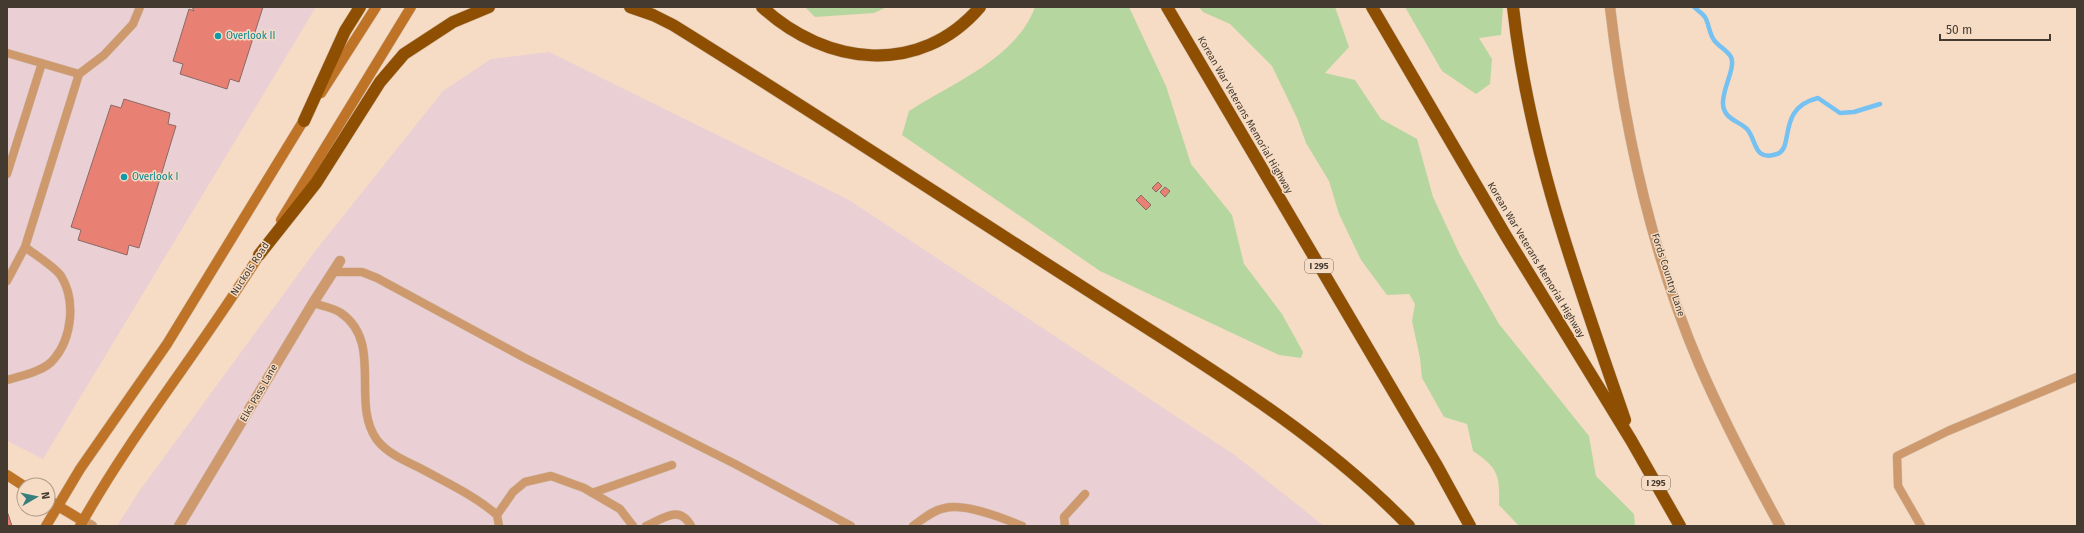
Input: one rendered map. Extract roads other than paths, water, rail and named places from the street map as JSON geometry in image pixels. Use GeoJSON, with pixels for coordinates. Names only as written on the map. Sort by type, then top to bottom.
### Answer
{"type":"FeatureCollection","features":[{"type":"Feature","properties":{"kind":"highway"},"geometry":{"type":"LineString","coordinates":[[304,120],[345,31],[360,7]]}},
{"type":"Feature","properties":{"kind":"highway"},"geometry":{"type":"LineString","coordinates":[[259,255],[316,183],[380,82],[404,54],[453,22],[489,7]]}},
{"type":"Feature","properties":{"kind":"highway"},"geometry":{"type":"LineString","coordinates":[[630,7],[653,15],[673,25],[1200,363],[1309,438],[1363,482],[1409,526]]}},
{"type":"Feature","properties":{"kind":"highway"},"geometry":{"type":"LineString","coordinates":[[762,7],[788,28],[823,46],[851,54],[876,56],[898,54],[931,44],[959,27],[980,7]]}},
{"type":"Feature","properties":{"kind":"highway","name":"Korean War Veterans Memorial Highway"},"geometry":{"type":"LineString","coordinates":[[1167,7],[1436,464],[1470,526]]}},
{"type":"Feature","properties":{"kind":"highway","name":"Korean War Veterans Memorial Highway"},"geometry":{"type":"LineString","coordinates":[[1372,7],[1506,236],[1631,440],[1680,526]]}},
{"type":"Feature","properties":{"kind":"highway"},"geometry":{"type":"LineString","coordinates":[[1513,7],[1529,107],[1545,179],[1556,219],[1631,440]]}},
{"type":"Feature","properties":{"kind":"main road"},"geometry":{"type":"LineString","coordinates":[[46,526],[80,468],[166,344],[304,120],[376,7]]}},
{"type":"Feature","properties":{"kind":"main road","name":"Nuckols Road"},"geometry":{"type":"LineString","coordinates":[[85,524],[111,474],[217,321],[411,7]]}},
{"type":"Feature","properties":{"kind":"main road"},"geometry":{"type":"LineString","coordinates":[[7,476],[16,481]]}},
{"type":"Feature","properties":{"kind":"main road"},"geometry":{"type":"LineString","coordinates":[[58,506],[85,524]]}},
{"type":"Feature","properties":{"kind":"street","name":"Fords Country Lane"},"geometry":{"type":"LineString","coordinates":[[1610,7],[1616,57],[1627,122],[1647,209],[1672,292],[1718,406],[1758,487],[1780,526]]}},
{"type":"Feature","properties":{"kind":"street","name":"Elks Pass Lane"},"geometry":{"type":"LineString","coordinates":[[179,526],[313,303],[340,261]]}},
{"type":"Feature","properties":{"kind":"lane"},"geometry":{"type":"LineString","coordinates":[[7,281],[25,247],[79,74],[104,55],[133,24],[140,7]]}},
{"type":"Feature","properties":{"kind":"lane"},"geometry":{"type":"LineString","coordinates":[[7,54],[79,74]]}},
{"type":"Feature","properties":{"kind":"lane"},"geometry":{"type":"LineString","coordinates":[[7,174],[42,63]]}},
{"type":"Feature","properties":{"kind":"lane"},"geometry":{"type":"LineString","coordinates":[[7,380],[31,374],[54,360],[67,336],[70,299],[60,275],[25,247]]}},
{"type":"Feature","properties":{"kind":"lane"},"geometry":{"type":"LineString","coordinates":[[333,272],[362,272],[377,278],[523,357],[735,464],[851,526]]}},
{"type":"Feature","properties":{"kind":"lane"},"geometry":{"type":"LineString","coordinates":[[313,303],[340,312],[354,324],[361,339],[364,352],[367,408],[370,426],[378,440],[394,455],[481,501],[498,515]]}},
{"type":"Feature","properties":{"kind":"lane"},"geometry":{"type":"LineString","coordinates":[[1921,526],[1898,486],[1897,456],[1948,431],[2077,377]]}},
{"type":"Feature","properties":{"kind":"lane"},"geometry":{"type":"LineString","coordinates":[[592,493],[672,465]]}},
{"type":"Feature","properties":{"kind":"lane"},"geometry":{"type":"LineString","coordinates":[[499,526],[498,515],[513,492],[525,482],[551,476],[592,493],[620,508],[633,526]]}},
{"type":"Feature","properties":{"kind":"lane"},"geometry":{"type":"LineString","coordinates":[[1065,526],[1064,517],[1085,494]]}},
{"type":"Feature","properties":{"kind":"lane"},"geometry":{"type":"LineString","coordinates":[[913,526],[929,515],[944,508],[956,506],[1022,526]]}},
{"type":"Feature","properties":{"kind":"lane"},"geometry":{"type":"LineString","coordinates":[[646,526],[668,515],[680,515],[687,519],[691,526]]}},
{"type":"Feature","properties":{"kind":"waterway"},"geometry":{"type":"LineString","coordinates":[[1694,7],[1705,17],[1714,40],[1731,57],[1732,67],[1723,98],[1724,109],[1728,116],[1747,129],[1760,153],[1769,156],[1777,154],[1782,150],[1785,144],[1791,119],[1796,110],[1805,103],[1818,98],[1840,113],[1854,112],[1880,104]]}},
{"type":"Feature","properties":{"kind":"place","name":"Overlook II"},"geometry":{"type":"Point","coordinates":[218,36]}},
{"type":"Feature","properties":{"kind":"place","name":"Overlook I"},"geometry":{"type":"Point","coordinates":[124,177]}}]}
